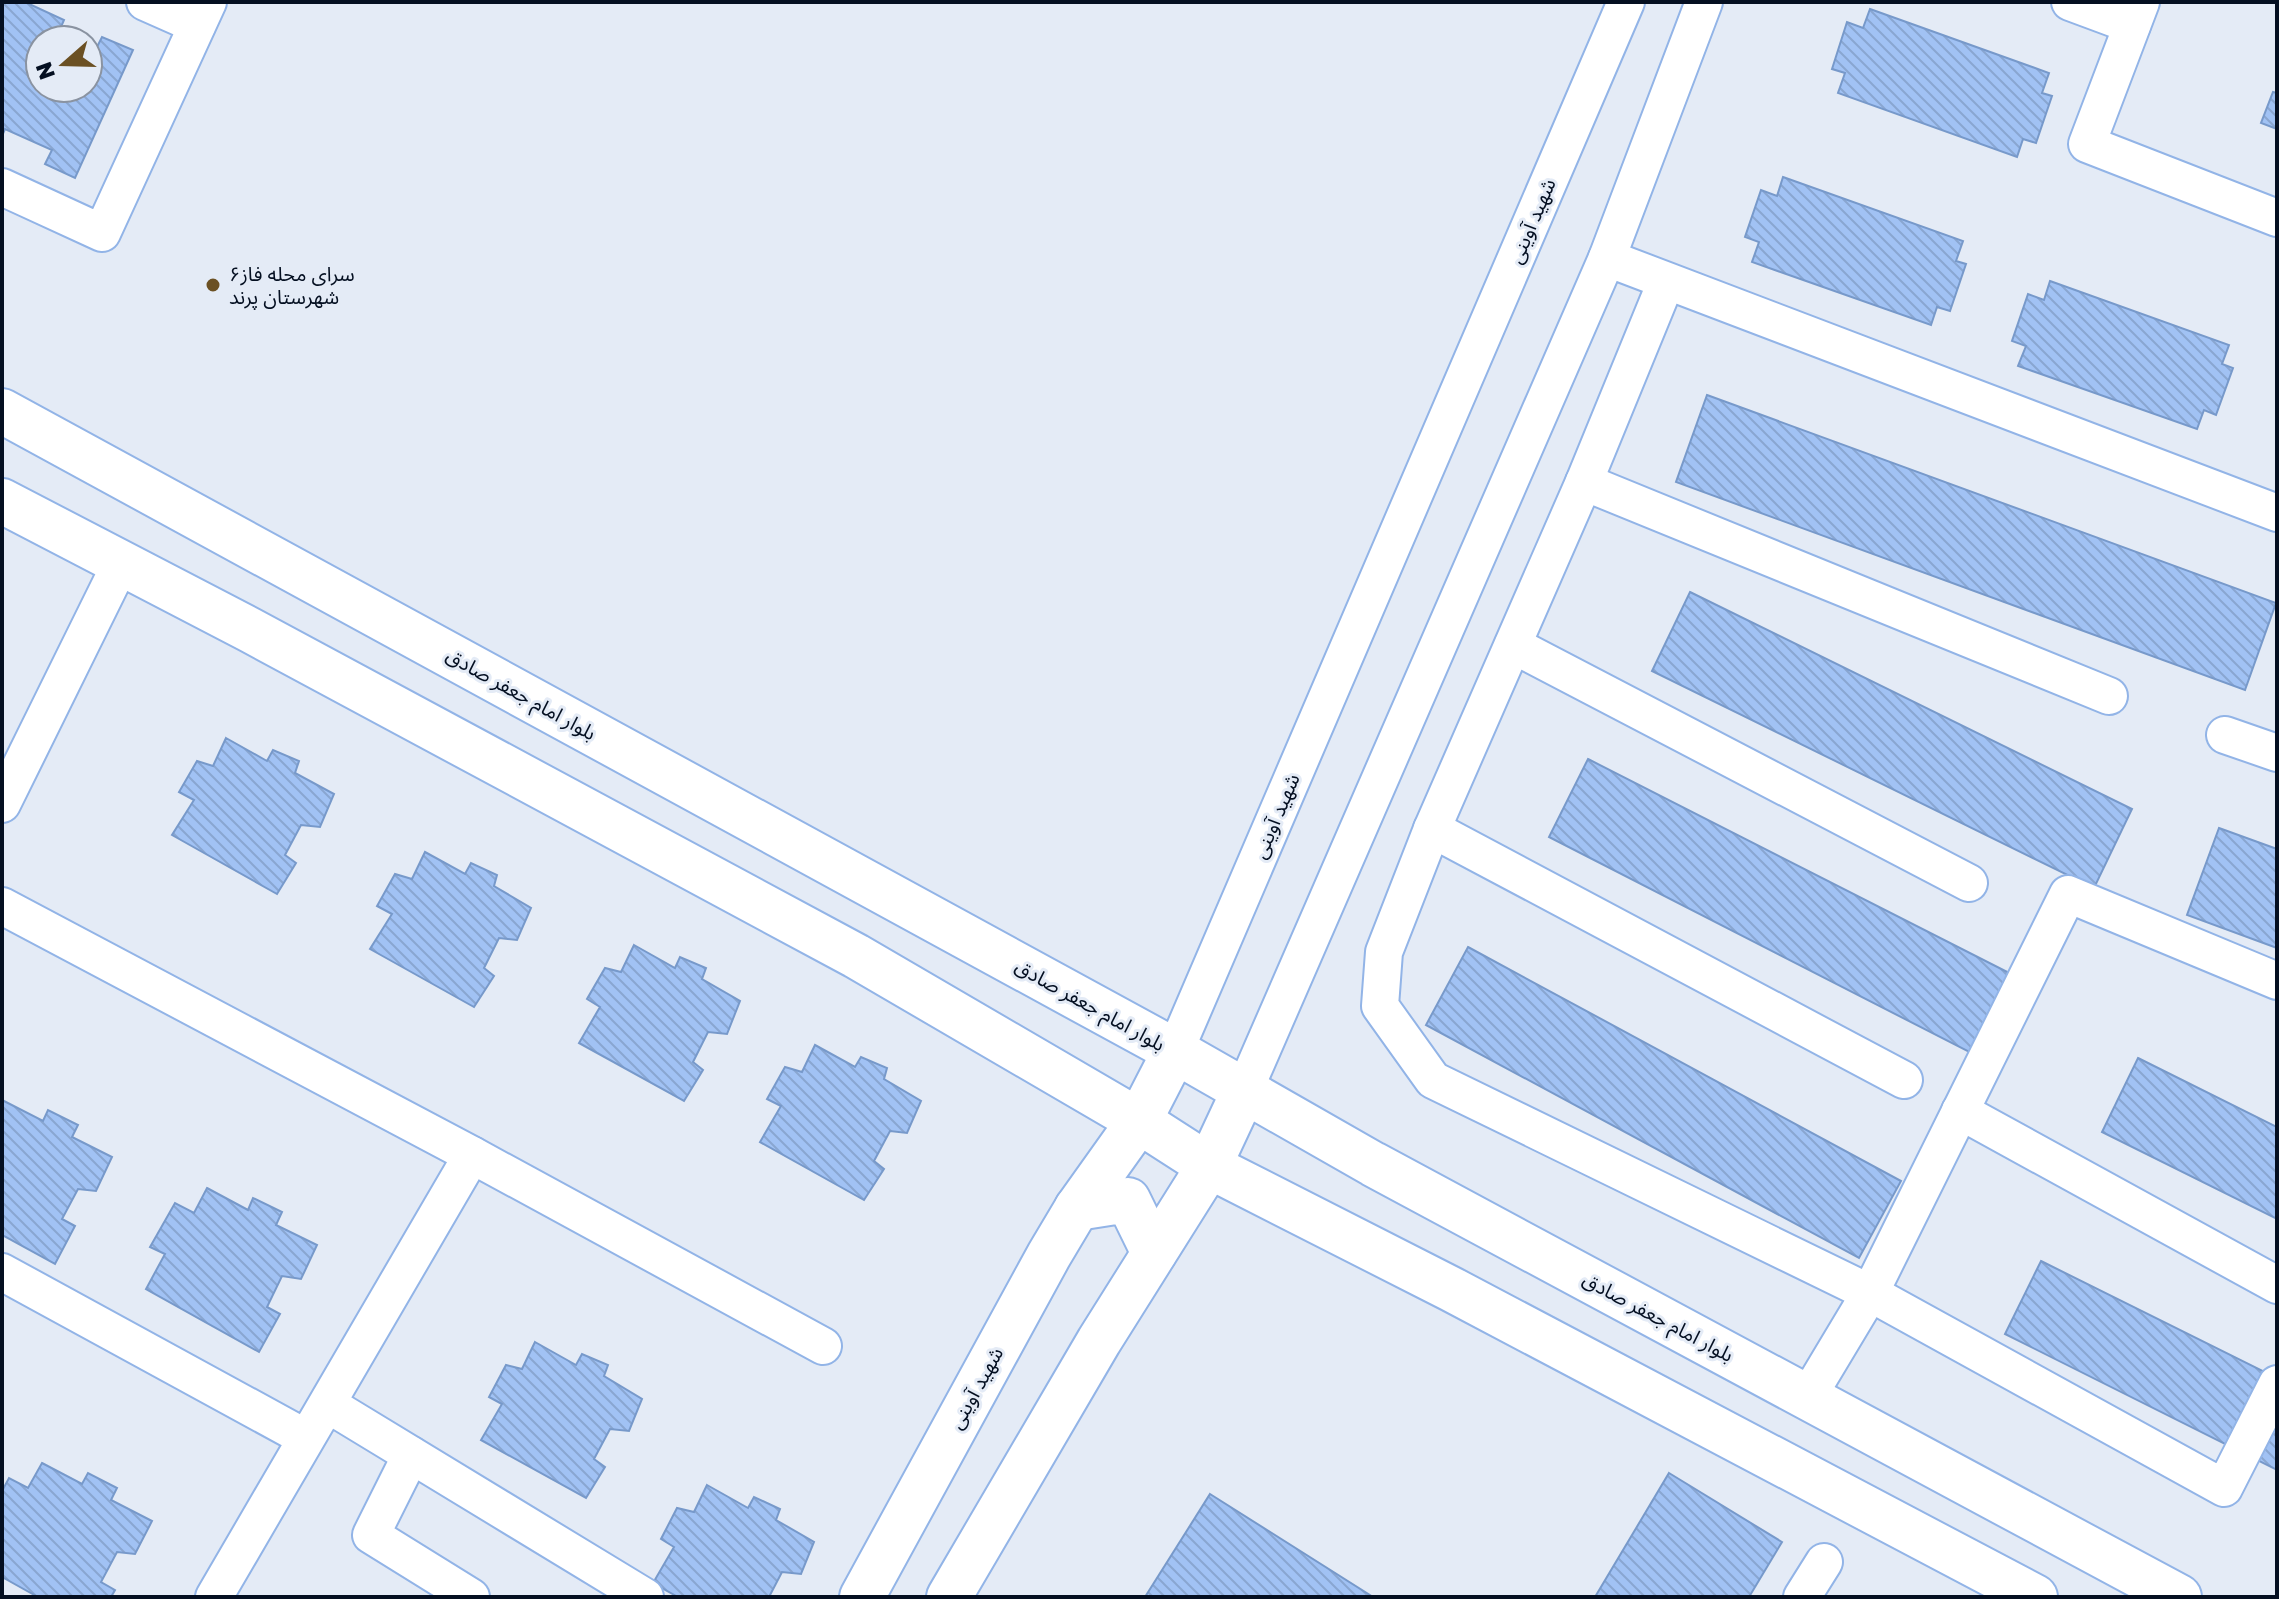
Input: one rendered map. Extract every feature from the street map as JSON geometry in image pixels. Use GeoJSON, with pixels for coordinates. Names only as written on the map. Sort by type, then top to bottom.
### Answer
{"type":"FeatureCollection","features":[{"type":"Feature","properties":{"kind":"street"},"geometry":{"type":"LineString","coordinates":[[2,187],[102,233],[203,14],[145,2]]}},
{"type":"Feature","properties":{"kind":"street","name":"شهید آوینی"},"geometry":{"type":"LineString","coordinates":[[862,1597],[1077,1208],[1139,1121],[1175,1051],[1626,2]]}},
{"type":"Feature","properties":{"kind":"street"},"geometry":{"type":"LineString","coordinates":[[949,1597],[1209,1166],[1607,258],[1704,2]]}},
{"type":"Feature","properties":{"kind":"street"},"geometry":{"type":"LineString","coordinates":[[2070,2],[2136,14],[2087,144],[2277,218]]}},
{"type":"Feature","properties":{"kind":"street"},"geometry":{"type":"LineString","coordinates":[[1607,258],[2277,513]]}},
{"type":"Feature","properties":{"kind":"street"},"geometry":{"type":"LineString","coordinates":[[1666,282],[1584,482],[1432,829],[1384,952],[1380,1006],[1433,1080],[1870,1293],[2224,1488],[2277,1384]]}},
{"type":"Feature","properties":{"kind":"street","name":"بلوار امام جعفر صادق"},"geometry":{"type":"LineString","coordinates":[[2,411],[1175,1051],[1373,1164],[2179,1597]]}},
{"type":"Feature","properties":{"kind":"street"},"geometry":{"type":"LineString","coordinates":[[1584,482],[2109,696]]}},
{"type":"Feature","properties":{"kind":"street"},"geometry":{"type":"LineString","coordinates":[[2,501],[856,956],[1139,1121],[1209,1166],[1451,1289],[2035,1597]]}},
{"type":"Feature","properties":{"kind":"street"},"geometry":{"type":"LineString","coordinates":[[2,804],[121,563]]}},
{"type":"Feature","properties":{"kind":"street"},"geometry":{"type":"LineString","coordinates":[[1513,645],[1969,883]]}},
{"type":"Feature","properties":{"kind":"street"},"geometry":{"type":"LineString","coordinates":[[2225,735],[2277,753]]}},
{"type":"Feature","properties":{"kind":"street"},"geometry":{"type":"LineString","coordinates":[[1432,829],[1904,1080]]}},
{"type":"Feature","properties":{"kind":"street"},"geometry":{"type":"LineString","coordinates":[[1807,1398],[1870,1293],[2068,894],[2277,981]]}},
{"type":"Feature","properties":{"kind":"street"},"geometry":{"type":"LineString","coordinates":[[2,906],[472,1155],[823,1346]]}},
{"type":"Feature","properties":{"kind":"street"},"geometry":{"type":"LineString","coordinates":[[1960,1111],[2277,1285]]}},
{"type":"Feature","properties":{"kind":"street"},"geometry":{"type":"LineString","coordinates":[[214,1597],[306,1438],[329,1405],[472,1155]]}},
{"type":"Feature","properties":{"kind":"street"},"geometry":{"type":"LineString","coordinates":[[1077,1208],[1128,1200],[1154,1253]]}},
{"type":"Feature","properties":{"kind":"street"},"geometry":{"type":"LineString","coordinates":[[2,1272],[306,1438]]}},
{"type":"Feature","properties":{"kind":"street"},"geometry":{"type":"LineString","coordinates":[[329,1405],[645,1597]]}},
{"type":"Feature","properties":{"kind":"street"},"geometry":{"type":"LineString","coordinates":[[411,1455],[371,1535],[471,1597]]}},
{"type":"Feature","properties":{"kind":"street"},"geometry":{"type":"LineString","coordinates":[[1802,1597],[1824,1562]]}},
{"type":"Feature","properties":{"kind":"building"},"geometry":{"type":"Polygon","coordinates":[[[2,2],[25,2],[64,20],[62,24],[24,24],[24,104],[104,104],[104,38],[133,50],[75,178],[45,164],[52,150],[5,129],[2,136],[2,2]]]}},
{"type":"Feature","properties":{"kind":"building"},"geometry":{"type":"Polygon","coordinates":[[[1870,9],[2049,73],[2042,93],[2052,96],[2036,143],[2023,139],[2017,157],[1838,93],[1845,73],[1832,69],[1847,22],[1863,28],[1870,9]]]}},
{"type":"Feature","properties":{"kind":"building"},"geometry":{"type":"Polygon","coordinates":[[[2273,92],[2277,93],[2277,129],[2261,123],[2273,92]]]}},
{"type":"Feature","properties":{"kind":"building"},"geometry":{"type":"Polygon","coordinates":[[[1783,177],[1963,241],[1956,261],[1966,264],[1950,311],[1937,307],[1931,325],[1752,262],[1759,242],[1745,237],[1761,190],[1777,196],[1783,177]]]}},
{"type":"Feature","properties":{"kind":"building"},"geometry":{"type":"Polygon","coordinates":[[[2050,281],[2229,345],[2222,364],[2233,368],[2216,415],[2204,410],[2197,429],[2018,366],[2026,346],[2012,341],[2028,294],[2044,300],[2050,281]]]}},
{"type":"Feature","properties":{"kind":"building"},"geometry":{"type":"Polygon","coordinates":[[[1707,395],[2276,603],[2245,690],[1676,482],[1707,395]]]}},
{"type":"Feature","properties":{"kind":"building"},"geometry":{"type":"Polygon","coordinates":[[[1690,592],[2132,809],[2094,888],[1652,671],[1690,592]]]}},
{"type":"Feature","properties":{"kind":"building"},"geometry":{"type":"Polygon","coordinates":[[[226,738],[267,761],[273,750],[299,761],[295,773],[334,794],[320,827],[301,825],[285,855],[296,863],[277,894],[172,835],[194,800],[179,792],[197,761],[213,766],[226,738]]]}},
{"type":"Feature","properties":{"kind":"building"},"geometry":{"type":"Polygon","coordinates":[[[1588,759],[2027,982],[1987,1061],[1549,837],[1588,759]]]}},
{"type":"Feature","properties":{"kind":"building"},"geometry":{"type":"Polygon","coordinates":[[[2219,828],[2277,849],[2277,948],[2187,915],[2219,828]]]}},
{"type":"Feature","properties":{"kind":"building"},"geometry":{"type":"Polygon","coordinates":[[[425,852],[465,874],[471,863],[497,875],[494,886],[531,908],[517,940],[499,938],[484,968],[494,976],[474,1007],[370,949],[392,914],[377,906],[395,874],[412,879],[425,852]]]}},
{"type":"Feature","properties":{"kind":"building"},"geometry":{"type":"Polygon","coordinates":[[[634,945],[675,968],[680,957],[706,968],[702,979],[740,1001],[727,1034],[708,1032],[693,1062],[703,1070],[684,1101],[579,1043],[600,1007],[587,999],[605,968],[621,972],[634,945]]]}},
{"type":"Feature","properties":{"kind":"building"},"geometry":{"type":"Polygon","coordinates":[[[1468,947],[1901,1181],[1859,1258],[1426,1025],[1468,947]]]}},
{"type":"Feature","properties":{"kind":"building"},"geometry":{"type":"Polygon","coordinates":[[[815,1045],[855,1067],[861,1057],[887,1068],[884,1079],[921,1101],[907,1133],[890,1131],[874,1161],[884,1169],[864,1200],[760,1142],[781,1106],[767,1099],[785,1067],[802,1072],[815,1045]]]}},
{"type":"Feature","properties":{"kind":"building"},"geometry":{"type":"Polygon","coordinates":[[[2138,1058],[2277,1127],[2277,1219],[2102,1132],[2138,1058]]]}},
{"type":"Feature","properties":{"kind":"building"},"geometry":{"type":"Polygon","coordinates":[[[2,1100],[43,1121],[48,1110],[78,1125],[72,1137],[112,1157],[96,1191],[78,1189],[62,1219],[75,1226],[55,1264],[2,1235],[2,1100]]]}},
{"type":"Feature","properties":{"kind":"building"},"geometry":{"type":"Polygon","coordinates":[[[207,1188],[248,1210],[253,1198],[282,1212],[276,1225],[317,1245],[301,1279],[282,1276],[267,1307],[280,1314],[259,1352],[146,1289],[165,1254],[150,1247],[175,1203],[194,1213],[207,1188]]]}},
{"type":"Feature","properties":{"kind":"building"},"geometry":{"type":"Polygon","coordinates":[[[2041,1261],[2277,1378],[2277,1470],[2005,1334],[2041,1261]]]}},
{"type":"Feature","properties":{"kind":"building"},"geometry":{"type":"Polygon","coordinates":[[[535,1342],[576,1365],[582,1354],[608,1365],[604,1376],[642,1399],[629,1431],[610,1429],[594,1459],[605,1467],[586,1498],[481,1440],[502,1404],[489,1397],[506,1365],[522,1369],[535,1342]]]}},
{"type":"Feature","properties":{"kind":"building"},"geometry":{"type":"Polygon","coordinates":[[[42,1463],[82,1484],[88,1473],[117,1488],[111,1500],[152,1521],[135,1554],[117,1552],[101,1582],[115,1590],[111,1597],[38,1597],[2,1577],[2,1491],[9,1478],[28,1488],[42,1463]]]}},
{"type":"Feature","properties":{"kind":"building"},"geometry":{"type":"Polygon","coordinates":[[[1669,1473],[1782,1542],[1749,1597],[1595,1597],[1669,1473]]]}},
{"type":"Feature","properties":{"kind":"building"},"geometry":{"type":"Polygon","coordinates":[[[707,1485],[748,1508],[754,1497],[780,1509],[776,1520],[814,1542],[801,1574],[782,1572],[769,1597],[678,1597],[653,1583],[674,1547],[661,1539],[677,1508],[694,1512],[707,1485]]]}},
{"type":"Feature","properties":{"kind":"building"},"geometry":{"type":"Polygon","coordinates":[[[1210,1494],[1373,1597],[1145,1597],[1210,1494]]]}},
{"type":"Feature","properties":{"kind":"place","name":"سرای محله فاز۶ شهرستان پرند"},"geometry":{"type":"Point","coordinates":[213,285]}}]}
